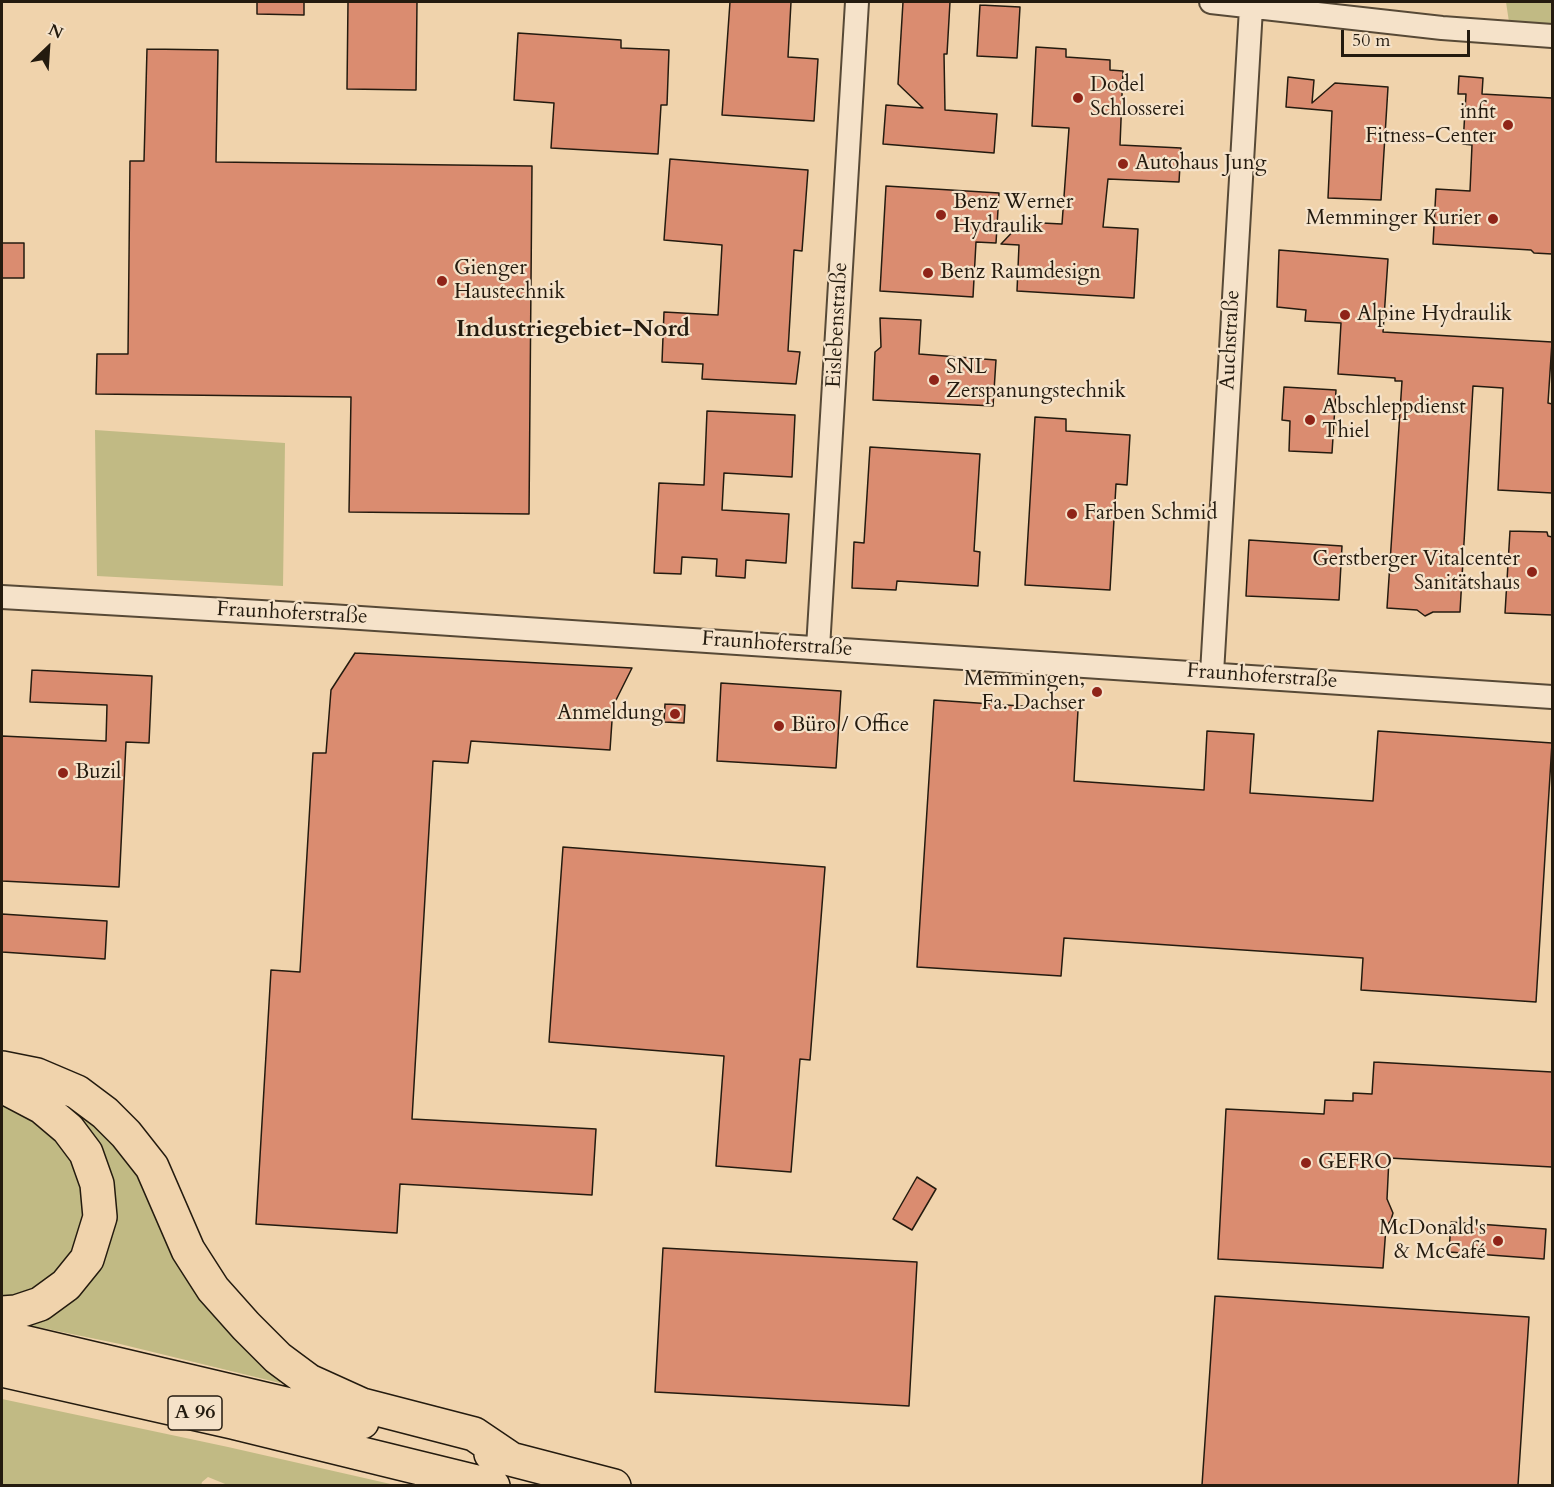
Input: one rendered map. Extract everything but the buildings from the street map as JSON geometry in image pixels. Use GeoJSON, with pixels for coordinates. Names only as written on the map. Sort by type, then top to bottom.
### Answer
{"type":"FeatureCollection","features":[{"type":"Feature","properties":{"kind":"highway"},"geometry":{"type":"LineString","coordinates":[[2,1068],[37,1075],[77,1092],[112,1120],[152,1167],[188,1250],[213,1289],[278,1358],[309,1381],[362,1405],[474,1434],[502,1472]]}},
{"type":"Feature","properties":{"kind":"highway"},"geometry":{"type":"LineString","coordinates":[[2,1086],[42,1107],[68,1129],[86,1153],[97,1184],[100,1217],[87,1259],[66,1285],[39,1304],[2,1314]]}},
{"type":"Feature","properties":{"kind":"highway","name":"A 96"},"geometry":{"type":"LineString","coordinates":[[2,1337],[250,1394],[502,1472]]}},
{"type":"Feature","properties":{"kind":"highway","name":"A 96"},"geometry":{"type":"LineString","coordinates":[[2,1370],[232,1422],[502,1472],[614,1485]]}},
{"type":"Feature","properties":{"kind":"street","name":"Eislebenstraße"},"geometry":{"type":"LineString","coordinates":[[818,648],[857,2]]}},
{"type":"Feature","properties":{"kind":"street"},"geometry":{"type":"LineString","coordinates":[[1211,2],[1442,28],[1552,36]]}},
{"type":"Feature","properties":{"kind":"street","name":"Auchstraße"},"geometry":{"type":"LineString","coordinates":[[1212,673],[1251,8]]}},
{"type":"Feature","properties":{"kind":"street","name":"Fraunhoferstraße"},"geometry":{"type":"LineString","coordinates":[[2,597],[330,616],[1552,697]]}},
{"type":"Feature","properties":{"kind":"shaded area"},"geometry":{"type":"Polygon","coordinates":[[[1506,2],[1552,2],[1552,24],[1509,22],[1506,2]]]}},
{"type":"Feature","properties":{"kind":"shaded area"},"geometry":{"type":"Polygon","coordinates":[[[95,430],[285,443],[283,586],[97,576],[95,430]]]}},
{"type":"Feature","properties":{"kind":"shaded area"},"geometry":{"type":"Polygon","coordinates":[[[46,1089],[95,1116],[285,1373],[280,1383],[120,1344],[28,1325],[103,1243],[46,1089]]]}},
{"type":"Feature","properties":{"kind":"shaded area"},"geometry":{"type":"Polygon","coordinates":[[[2,1095],[76,1155],[89,1223],[61,1278],[2,1306],[2,1095]]]}},
{"type":"Feature","properties":{"kind":"shaded area"},"geometry":{"type":"Polygon","coordinates":[[[2,1399],[395,1485],[230,1486],[208,1477],[201,1486],[2,1485],[2,1399]]]}},
{"type":"Feature","properties":{"kind":"place","name":"Dodel Schlosserei"},"geometry":{"type":"Point","coordinates":[1078,98]}},
{"type":"Feature","properties":{"kind":"place","name":"infit Fitness-Center"},"geometry":{"type":"Point","coordinates":[1508,125]}},
{"type":"Feature","properties":{"kind":"place","name":"Autohaus Jung"},"geometry":{"type":"Point","coordinates":[1123,164]}},
{"type":"Feature","properties":{"kind":"place","name":"Benz Werner Hydraulik"},"geometry":{"type":"Point","coordinates":[941,215]}},
{"type":"Feature","properties":{"kind":"place","name":"Memminger Kurier"},"geometry":{"type":"Point","coordinates":[1493,219]}},
{"type":"Feature","properties":{"kind":"place","name":"Benz Raumdesign"},"geometry":{"type":"Point","coordinates":[928,273]}},
{"type":"Feature","properties":{"kind":"place","name":"Gienger Haustechnik"},"geometry":{"type":"Point","coordinates":[442,281]}},
{"type":"Feature","properties":{"kind":"place","name":"Alpine Hydraulik"},"geometry":{"type":"Point","coordinates":[1345,315]}},
{"type":"Feature","properties":{"kind":"place","name":"SNL Zerspanungstechnik"},"geometry":{"type":"Point","coordinates":[934,380]}},
{"type":"Feature","properties":{"kind":"place","name":"Abschleppdienst Thiel"},"geometry":{"type":"Point","coordinates":[1310,420]}},
{"type":"Feature","properties":{"kind":"place","name":"Farben Schmid"},"geometry":{"type":"Point","coordinates":[1072,514]}},
{"type":"Feature","properties":{"kind":"place","name":"Gerstberger Vitalcenter Sanitätshaus"},"geometry":{"type":"Point","coordinates":[1532,572]}},
{"type":"Feature","properties":{"kind":"place","name":"Memmingen, Fa. Dachser"},"geometry":{"type":"Point","coordinates":[1097,692]}},
{"type":"Feature","properties":{"kind":"place","name":"Anmeldung"},"geometry":{"type":"Point","coordinates":[675,714]}},
{"type":"Feature","properties":{"kind":"place","name":"Büro / Office"},"geometry":{"type":"Point","coordinates":[779,726]}},
{"type":"Feature","properties":{"kind":"place","name":"Buzil"},"geometry":{"type":"Point","coordinates":[63,773]}},
{"type":"Feature","properties":{"kind":"place","name":"GEFRO"},"geometry":{"type":"Point","coordinates":[1306,1163]}},
{"type":"Feature","properties":{"kind":"place","name":"McDonald's & McCafé"},"geometry":{"type":"Point","coordinates":[1498,1241]}},
{"type":"Feature","properties":{"kind":"district","name":"Industriegebiet-Nord"},"geometry":{"type":"Point","coordinates":[573,330]}}]}
